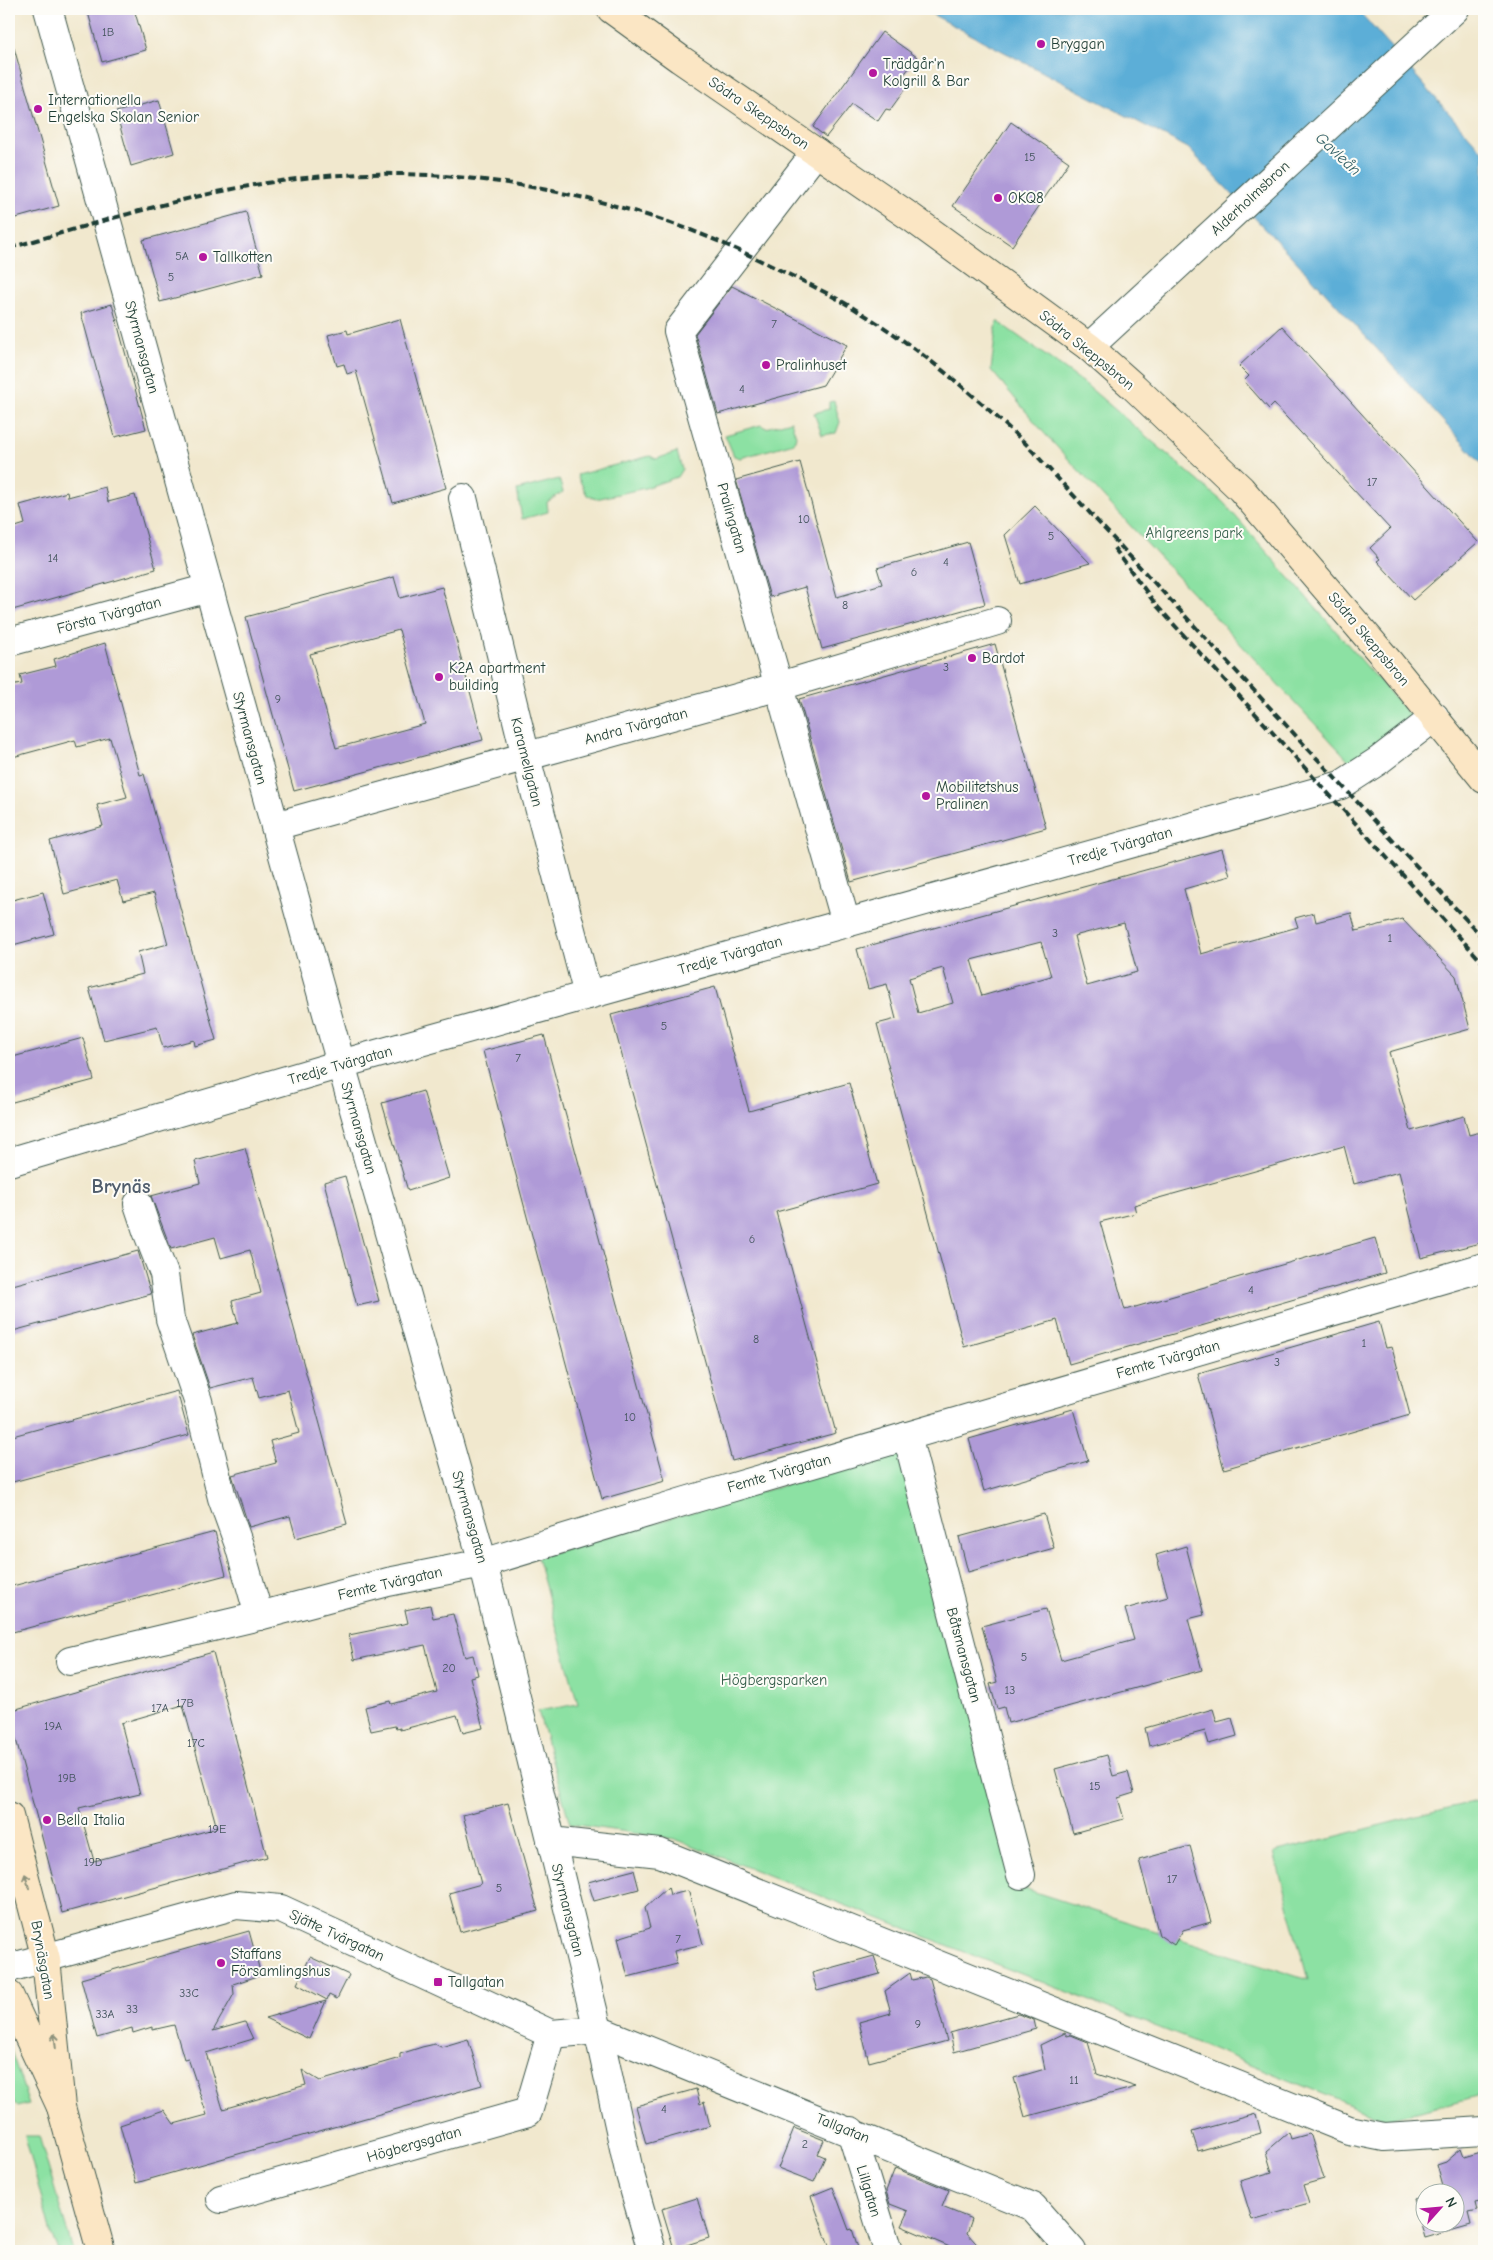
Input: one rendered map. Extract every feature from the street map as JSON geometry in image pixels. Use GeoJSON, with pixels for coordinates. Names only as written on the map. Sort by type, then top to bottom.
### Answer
{"type":"FeatureCollection","features":[{"type":"Feature","properties":{"kind":"street","name":"Styrmansgatan"},"geometry":{"type":"LineString","coordinates":[[48,9],[341,1064],[483,1563],[598,2030],[629,2171],[652,2251]]}},
{"type":"Feature","properties":{"kind":"street","name":"Södra Skeppsbron"},"geometry":{"type":"LineString","coordinates":[[611,9],[680,59],[912,218],[1089,347],[1241,489],[1436,717],[1484,778]]}},
{"type":"Feature","properties":{"kind":"street","name":"Alderholmsbron"},"geometry":{"type":"LineString","coordinates":[[1089,347],[1455,9]]}},
{"type":"Feature","properties":{"kind":"street","name":"Pralingatan"},"geometry":{"type":"LineString","coordinates":[[816,152],[678,331],[846,923]]}},
{"type":"Feature","properties":{"kind":"street","name":"Karamellgatan"},"geometry":{"type":"LineString","coordinates":[[463,498],[526,757],[588,995]]}},
{"type":"Feature","properties":{"kind":"street","name":"Första Tvärgatan"},"geometry":{"type":"LineString","coordinates":[[9,642],[209,588]]}},
{"type":"Feature","properties":{"kind":"street","name":"Andra Tvärgatan"},"geometry":{"type":"LineString","coordinates":[[275,826],[780,686],[997,621]]}},
{"type":"Feature","properties":{"kind":"street","name":"Tredje Tvärgatan"},"geometry":{"type":"LineString","coordinates":[[9,1162],[341,1064],[1341,784],[1378,761],[1436,717]]}},
{"type":"Feature","properties":{"kind":"street"},"geometry":{"type":"LineString","coordinates":[[138,1204],[164,1274],[170,1319],[198,1402],[222,1498],[239,1545],[259,1616]]}},
{"type":"Feature","properties":{"kind":"street","name":"Femte Tvärgatan"},"geometry":{"type":"LineString","coordinates":[[70,1661],[259,1616],[388,1582],[483,1563],[686,1500],[1484,1267]]}},
{"type":"Feature","properties":{"kind":"street","name":"Båtsmansgatan"},"geometry":{"type":"LineString","coordinates":[[907,1436],[1021,1875]]}},
{"type":"Feature","properties":{"kind":"street","name":"Brynäsgatan"},"geometry":{"type":"LineString","coordinates":[[9,1816],[46,1959],[61,2107]]}},
{"type":"Feature","properties":{"kind":"street"},"geometry":{"type":"LineString","coordinates":[[551,1841],[660,1853],[1349,2130],[1384,2138],[1484,2131]]}},
{"type":"Feature","properties":{"kind":"street","name":"Sjätte Tvärgatan"},"geometry":{"type":"LineString","coordinates":[[9,1968],[236,1905],[281,1909],[551,2034],[598,2030]]}},
{"type":"Feature","properties":{"kind":"street","name":"Brynäsgatan"},"geometry":{"type":"LineString","coordinates":[[9,1995],[61,2107],[101,2251]]}},
{"type":"Feature","properties":{"kind":"street","name":"Tallgatan"},"geometry":{"type":"LineString","coordinates":[[598,2030],[851,2131],[1033,2207],[1072,2251]]}},
{"type":"Feature","properties":{"kind":"street","name":"Högbergsgatan"},"geometry":{"type":"LineString","coordinates":[[222,2199],[528,2112],[551,2034]]}},
{"type":"Feature","properties":{"kind":"street","name":"Lillgatan"},"geometry":{"type":"LineString","coordinates":[[851,2131],[888,2251]]}},
{"type":"Feature","properties":{"kind":"green space","name":"Ahlgreens park"},"geometry":{"type":"Polygon","coordinates":[[[997,321],[1084,383],[1223,502],[1413,719],[1355,767],[1044,433],[991,370],[997,321]]]}},
{"type":"Feature","properties":{"kind":"green space"},"geometry":{"type":"Polygon","coordinates":[[[834,401],[840,422],[836,433],[822,435],[814,413],[829,409],[829,402],[834,401]]]}},
{"type":"Feature","properties":{"kind":"green space"},"geometry":{"type":"Polygon","coordinates":[[[791,421],[796,436],[794,443],[740,458],[734,456],[725,435],[761,425],[766,428],[791,421]]]}},
{"type":"Feature","properties":{"kind":"green space"},"geometry":{"type":"Polygon","coordinates":[[[677,452],[682,469],[677,477],[645,488],[596,499],[587,495],[577,475],[650,456],[656,459],[677,452]]]}},
{"type":"Feature","properties":{"kind":"green space"},"geometry":{"type":"Polygon","coordinates":[[[559,479],[563,492],[547,502],[548,512],[522,519],[517,490],[559,479]]]}},
{"type":"Feature","properties":{"kind":"green space","name":"Högbergsparken"},"geometry":{"type":"Polygon","coordinates":[[[905,1450],[1016,1886],[1308,1980],[1274,1852],[1484,1799],[1484,2094],[1387,2120],[1193,2041],[675,1839],[570,1824],[538,1711],[578,1704],[537,1557],[905,1450]]]}},
{"type":"Feature","properties":{"kind":"green space"},"geometry":{"type":"Polygon","coordinates":[[[9,2045],[29,2104],[18,2107],[14,2102],[9,2087],[9,2045]]]}},
{"type":"Feature","properties":{"kind":"green space"},"geometry":{"type":"Polygon","coordinates":[[[25,2136],[39,2136],[73,2251],[59,2251],[51,2234],[25,2136]]]}},
{"type":"Feature","properties":{"kind":"water","name":"Gavleån"},"geometry":{"type":"Polygon","coordinates":[[[922,9],[1357,9],[1484,153],[1484,466],[1312,278],[1188,148],[922,9]]]}},
{"type":"Feature","properties":{"kind":"building"},"geometry":{"type":"Polygon","coordinates":[[[87,9],[134,9],[146,50],[102,62],[87,9]]]}},
{"type":"Feature","properties":{"kind":"building"},"geometry":{"type":"Polygon","coordinates":[[[882,32],[917,57],[901,79],[908,85],[890,110],[886,109],[878,121],[852,104],[826,137],[813,127],[882,32]]]}},
{"type":"Feature","properties":{"kind":"building"},"geometry":{"type":"Polygon","coordinates":[[[14,48],[59,206],[9,220],[9,49],[14,48]]]}},
{"type":"Feature","properties":{"kind":"building"},"geometry":{"type":"Polygon","coordinates":[[[159,100],[174,153],[131,166],[116,112],[159,100]]]}},
{"type":"Feature","properties":{"kind":"building"},"geometry":{"type":"Polygon","coordinates":[[[1011,122],[1069,162],[1012,246],[953,206],[1011,122]]]}},
{"type":"Feature","properties":{"kind":"building","name":"Tallkotten"},"geometry":{"type":"Polygon","coordinates":[[[246,212],[263,274],[160,302],[143,240],[246,212]]]}},
{"type":"Feature","properties":{"kind":"building","name":"Pralinhuset"},"geometry":{"type":"Polygon","coordinates":[[[732,286],[847,345],[823,385],[718,414],[695,334],[732,286]]]}},
{"type":"Feature","properties":{"kind":"building"},"geometry":{"type":"Polygon","coordinates":[[[112,304],[146,429],[115,437],[81,313],[112,304]]]}},
{"type":"Feature","properties":{"kind":"building"},"geometry":{"type":"Polygon","coordinates":[[[400,319],[446,488],[393,503],[356,371],[347,374],[344,364],[337,366],[328,335],[347,330],[348,334],[400,319]]]}},
{"type":"Feature","properties":{"kind":"building"},"geometry":{"type":"Polygon","coordinates":[[[1282,326],[1478,542],[1413,600],[1377,561],[1380,559],[1370,548],[1390,529],[1274,404],[1269,409],[1244,381],[1249,376],[1239,366],[1282,326]]]}},
{"type":"Feature","properties":{"kind":"building"},"geometry":{"type":"Polygon","coordinates":[[[800,462],[837,597],[882,584],[877,568],[968,542],[985,604],[822,649],[805,587],[770,597],[736,480],[800,462]]]}},
{"type":"Feature","properties":{"kind":"building"},"geometry":{"type":"Polygon","coordinates":[[[105,487],[108,502],[135,495],[156,569],[9,611],[9,529],[25,524],[20,505],[67,492],[68,497],[105,487]]]}},
{"type":"Feature","properties":{"kind":"building"},"geometry":{"type":"Polygon","coordinates":[[[1035,506],[1090,563],[1020,584],[1005,535],[1035,506]]]}},
{"type":"Feature","properties":{"kind":"building"},"geometry":{"type":"Polygon","coordinates":[[[394,577],[400,598],[442,587],[483,740],[294,791],[246,617],[394,577]],[[399,630],[310,654],[336,748],[425,724],[399,630]]]}},
{"type":"Feature","properties":{"kind":"building"},"geometry":{"type":"Polygon","coordinates":[[[105,643],[140,775],[144,774],[216,1040],[195,1046],[194,1040],[163,1048],[157,1027],[104,1040],[89,988],[143,974],[138,952],[168,944],[154,893],[123,901],[117,880],[64,894],[50,841],[103,826],[97,805],[127,797],[110,738],[77,747],[75,740],[9,758],[9,686],[22,684],[20,675],[56,666],[54,659],[105,643]]]}},
{"type":"Feature","properties":{"kind":"building","name":"Mobilitetshus Pralinen"},"geometry":{"type":"Polygon","coordinates":[[[995,644],[1046,828],[851,882],[799,699],[995,644]]]}},
{"type":"Feature","properties":{"kind":"building"},"geometry":{"type":"Polygon","coordinates":[[[1222,849],[1230,876],[1184,889],[1201,954],[1298,927],[1295,918],[1314,913],[1316,922],[1351,913],[1356,931],[1402,919],[1456,976],[1470,1029],[1389,1052],[1411,1131],[1464,1116],[1469,1135],[1484,1131],[1484,1242],[1421,1258],[1399,1172],[1354,1184],[1344,1146],[1134,1205],[1136,1213],[1100,1222],[1125,1310],[1375,1238],[1385,1273],[1069,1364],[1057,1320],[964,1347],[877,1024],[896,1019],[887,984],[868,989],[857,949],[1222,849]],[[1124,923],[1074,936],[1087,986],[1137,972],[1124,923]],[[1041,942],[971,960],[982,996],[1051,976],[1041,942]],[[943,968],[909,978],[918,1013],[953,1003],[943,968]]]}},
{"type":"Feature","properties":{"kind":"building"},"geometry":{"type":"Polygon","coordinates":[[[43,892],[54,934],[9,946],[9,901],[43,892]]]}},
{"type":"Feature","properties":{"kind":"building"},"geometry":{"type":"Polygon","coordinates":[[[715,987],[749,1111],[849,1083],[877,1184],[776,1212],[836,1433],[732,1461],[611,1015],[715,987]]]}},
{"type":"Feature","properties":{"kind":"building"},"geometry":{"type":"Polygon","coordinates":[[[544,1035],[665,1481],[602,1499],[483,1051],[544,1035]]]}},
{"type":"Feature","properties":{"kind":"building"},"geometry":{"type":"Polygon","coordinates":[[[83,1038],[94,1080],[9,1103],[9,1058],[83,1038]]]}},
{"type":"Feature","properties":{"kind":"building"},"geometry":{"type":"Polygon","coordinates":[[[423,1091],[449,1178],[408,1191],[382,1103],[423,1091]]]}},
{"type":"Feature","properties":{"kind":"building"},"geometry":{"type":"Polygon","coordinates":[[[245,1148],[347,1524],[296,1538],[290,1516],[249,1527],[232,1475],[276,1463],[270,1441],[299,1433],[288,1390],[259,1398],[253,1377],[210,1388],[192,1335],[238,1323],[232,1301],[261,1293],[250,1250],[221,1258],[215,1237],[171,1249],[151,1196],[200,1183],[195,1161],[245,1148]]]}},
{"type":"Feature","properties":{"kind":"building"},"geometry":{"type":"Polygon","coordinates":[[[345,1176],[379,1301],[357,1306],[324,1182],[345,1176]]]}},
{"type":"Feature","properties":{"kind":"building"},"geometry":{"type":"Polygon","coordinates":[[[138,1251],[151,1294],[9,1332],[9,1286],[138,1251]]]}},
{"type":"Feature","properties":{"kind":"building"},"geometry":{"type":"Polygon","coordinates":[[[1379,1322],[1386,1348],[1392,1347],[1410,1415],[1224,1469],[1198,1374],[1379,1322]]]}},
{"type":"Feature","properties":{"kind":"building"},"geometry":{"type":"Polygon","coordinates":[[[177,1391],[189,1435],[9,1483],[9,1437],[177,1391]]]}},
{"type":"Feature","properties":{"kind":"building"},"geometry":{"type":"Polygon","coordinates":[[[1073,1409],[1088,1461],[984,1491],[969,1439],[1073,1409]]]}},
{"type":"Feature","properties":{"kind":"building"},"geometry":{"type":"Polygon","coordinates":[[[1044,1514],[1054,1548],[968,1572],[959,1537],[1044,1514]]]}},
{"type":"Feature","properties":{"kind":"building"},"geometry":{"type":"Polygon","coordinates":[[[215,1532],[226,1575],[9,1633],[9,1587],[215,1532]]]}},
{"type":"Feature","properties":{"kind":"building"},"geometry":{"type":"Polygon","coordinates":[[[1186,1546],[1204,1615],[1188,1619],[1202,1670],[1008,1723],[1004,1707],[997,1709],[990,1684],[997,1682],[982,1626],[1046,1609],[1061,1660],[1134,1640],[1125,1609],[1168,1597],[1156,1555],[1186,1546]]]}},
{"type":"Feature","properties":{"kind":"building"},"geometry":{"type":"Polygon","coordinates":[[[430,1605],[433,1618],[453,1614],[465,1657],[473,1655],[478,1675],[470,1677],[483,1728],[463,1733],[457,1715],[400,1730],[400,1728],[396,1729],[395,1726],[371,1731],[365,1707],[390,1701],[391,1704],[437,1692],[425,1645],[354,1660],[349,1635],[408,1623],[405,1610],[430,1605]]]}},
{"type":"Feature","properties":{"kind":"building"},"geometry":{"type":"Polygon","coordinates":[[[213,1652],[267,1857],[62,1913],[12,1724],[16,1723],[13,1710],[213,1652]],[[183,1705],[121,1723],[140,1794],[79,1808],[94,1861],[217,1828],[183,1705]]]}},
{"type":"Feature","properties":{"kind":"building"},"geometry":{"type":"Polygon","coordinates":[[[1213,1709],[1217,1722],[1232,1718],[1237,1736],[1209,1744],[1205,1731],[1149,1746],[1145,1728],[1213,1709]]]}},
{"type":"Feature","properties":{"kind":"building"},"geometry":{"type":"Polygon","coordinates":[[[1107,1755],[1113,1776],[1128,1772],[1134,1793],[1118,1798],[1124,1819],[1073,1833],[1055,1769],[1107,1755]]]}},
{"type":"Feature","properties":{"kind":"building"},"geometry":{"type":"Polygon","coordinates":[[[508,1803],[538,1911],[460,1932],[449,1893],[481,1884],[463,1815],[508,1803]]]}},
{"type":"Feature","properties":{"kind":"building"},"geometry":{"type":"Polygon","coordinates":[[[1190,1846],[1211,1922],[1183,1930],[1174,1945],[1159,1935],[1139,1860],[1190,1846]]]}},
{"type":"Feature","properties":{"kind":"building"},"geometry":{"type":"Polygon","coordinates":[[[634,1870],[639,1889],[594,1901],[588,1882],[634,1870]]]}},
{"type":"Feature","properties":{"kind":"building"},"geometry":{"type":"Polygon","coordinates":[[[668,1887],[670,1895],[688,1891],[703,1944],[674,1951],[677,1964],[628,1977],[618,1938],[650,1928],[645,1908],[668,1887]]]}},
{"type":"Feature","properties":{"kind":"building"},"geometry":{"type":"Polygon","coordinates":[[[249,1931],[261,1975],[233,1984],[234,1994],[213,2031],[245,2022],[253,2039],[206,2053],[223,2109],[306,2085],[302,2070],[320,2081],[400,2058],[400,2054],[422,2047],[435,2044],[441,2047],[468,2039],[482,2085],[136,2183],[120,2125],[164,2110],[174,2124],[207,2115],[188,2058],[184,2059],[174,2025],[152,2030],[152,2027],[133,2033],[132,2028],[97,2038],[81,1979],[249,1931]]]}},
{"type":"Feature","properties":{"kind":"building"},"geometry":{"type":"Polygon","coordinates":[[[874,1956],[880,1974],[817,1991],[812,1973],[874,1956]]]}},
{"type":"Feature","properties":{"kind":"building"},"geometry":{"type":"Polygon","coordinates":[[[310,1957],[349,1975],[337,1999],[329,1995],[327,2000],[297,1984],[310,1957]]]}},
{"type":"Feature","properties":{"kind":"building"},"geometry":{"type":"Polygon","coordinates":[[[910,1973],[912,1980],[926,1977],[930,1979],[947,2041],[869,2062],[859,2022],[891,2013],[885,1991],[910,1973]]]}},
{"type":"Feature","properties":{"kind":"building"},"geometry":{"type":"Polygon","coordinates":[[[326,2001],[309,2039],[265,2018],[326,2001]]]}},
{"type":"Feature","properties":{"kind":"building"},"geometry":{"type":"Polygon","coordinates":[[[1018,2014],[1034,2020],[1036,2029],[954,2052],[950,2033],[1018,2014]]]}},
{"type":"Feature","properties":{"kind":"building"},"geometry":{"type":"Polygon","coordinates":[[[1065,2033],[1067,2036],[1071,2035],[1088,2042],[1097,2074],[1136,2087],[1025,2117],[1014,2078],[1045,2069],[1040,2045],[1065,2033]]]}},
{"type":"Feature","properties":{"kind":"building"},"geometry":{"type":"Polygon","coordinates":[[[696,2089],[700,2104],[704,2102],[710,2126],[646,2144],[636,2106],[696,2089]]]}},
{"type":"Feature","properties":{"kind":"building"},"geometry":{"type":"Polygon","coordinates":[[[1256,2114],[1261,2133],[1198,2151],[1192,2132],[1256,2114]]]}},
{"type":"Feature","properties":{"kind":"building"},"geometry":{"type":"Polygon","coordinates":[[[794,2128],[824,2140],[818,2154],[825,2157],[814,2182],[778,2168],[794,2128]]]}},
{"type":"Feature","properties":{"kind":"building"},"geometry":{"type":"Polygon","coordinates":[[[1289,2132],[1291,2139],[1309,2134],[1311,2136],[1324,2179],[1303,2185],[1309,2204],[1252,2220],[1240,2181],[1272,2172],[1266,2152],[1289,2132]]]}},
{"type":"Feature","properties":{"kind":"building"},"geometry":{"type":"Polygon","coordinates":[[[1461,2149],[1464,2157],[1481,2152],[1484,2162],[1484,2201],[1475,2203],[1477,2211],[1468,2213],[1471,2225],[1466,2226],[1466,2182],[1442,2182],[1437,2165],[1446,2162],[1461,2149]]]}},
{"type":"Feature","properties":{"kind":"building"},"geometry":{"type":"Polygon","coordinates":[[[895,2168],[949,2190],[942,2207],[972,2219],[967,2233],[983,2251],[959,2251],[901,2226],[908,2211],[890,2204],[886,2191],[895,2168]]]}},
{"type":"Feature","properties":{"kind":"building"},"geometry":{"type":"Polygon","coordinates":[[[833,2187],[849,2230],[852,2229],[859,2251],[831,2251],[811,2196],[833,2187]]]}},
{"type":"Feature","properties":{"kind":"building"},"geometry":{"type":"Polygon","coordinates":[[[697,2198],[709,2238],[674,2249],[662,2209],[697,2198]]]}},
{"type":"Feature","properties":{"kind":"building"},"geometry":{"type":"Polygon","coordinates":[[[1423,2232],[1446,2232],[1425,2238],[1423,2232]]]}},
{"type":"Feature","properties":{"kind":"railway"},"geometry":{"type":"LineString","coordinates":[[9,248],[174,202],[257,185],[342,175],[425,175],[466,178],[548,190],[629,210],[711,238],[810,284],[881,325],[925,356],[987,408],[1026,444],[1484,939]]}},
{"type":"Feature","properties":{"kind":"railway"},"geometry":{"type":"LineString","coordinates":[[1114,548],[1157,606],[1484,964]]}},
{"type":"Feature","properties":{"kind":"place","name":"Bryggan"},"geometry":{"type":"Point","coordinates":[1041,44]}},
{"type":"Feature","properties":{"kind":"place","name":"Trädgår'n Kolgrill & Bar"},"geometry":{"type":"Point","coordinates":[873,73]}},
{"type":"Feature","properties":{"kind":"place","name":"Internationella Engelska Skolan Senior"},"geometry":{"type":"Point","coordinates":[38,109]}},
{"type":"Feature","properties":{"kind":"place","name":"OKQ8"},"geometry":{"type":"Point","coordinates":[998,198]}},
{"type":"Feature","properties":{"kind":"place","name":"Tallkotten"},"geometry":{"type":"Point","coordinates":[203,257]}},
{"type":"Feature","properties":{"kind":"place","name":"Pralinhuset"},"geometry":{"type":"Point","coordinates":[766,365]}},
{"type":"Feature","properties":{"kind":"place","name":"Bardot"},"geometry":{"type":"Point","coordinates":[972,658]}},
{"type":"Feature","properties":{"kind":"place","name":"K2A apartment building"},"geometry":{"type":"Point","coordinates":[439,677]}},
{"type":"Feature","properties":{"kind":"place","name":"Mobilitetshus Pralinen"},"geometry":{"type":"Point","coordinates":[926,796]}},
{"type":"Feature","properties":{"kind":"place","name":"Bella Italia"},"geometry":{"type":"Point","coordinates":[47,1820]}},
{"type":"Feature","properties":{"kind":"place","name":"Staffans Församlingshus"},"geometry":{"type":"Point","coordinates":[221,1963]}},
{"type":"Feature","properties":{"kind":"place","name":"Tallgatan"},"geometry":{"type":"Point","coordinates":[438,1982]}},
{"type":"Feature","properties":{"kind":"district","name":"Brynäs"},"geometry":{"type":"Point","coordinates":[121,1186]}}]}
